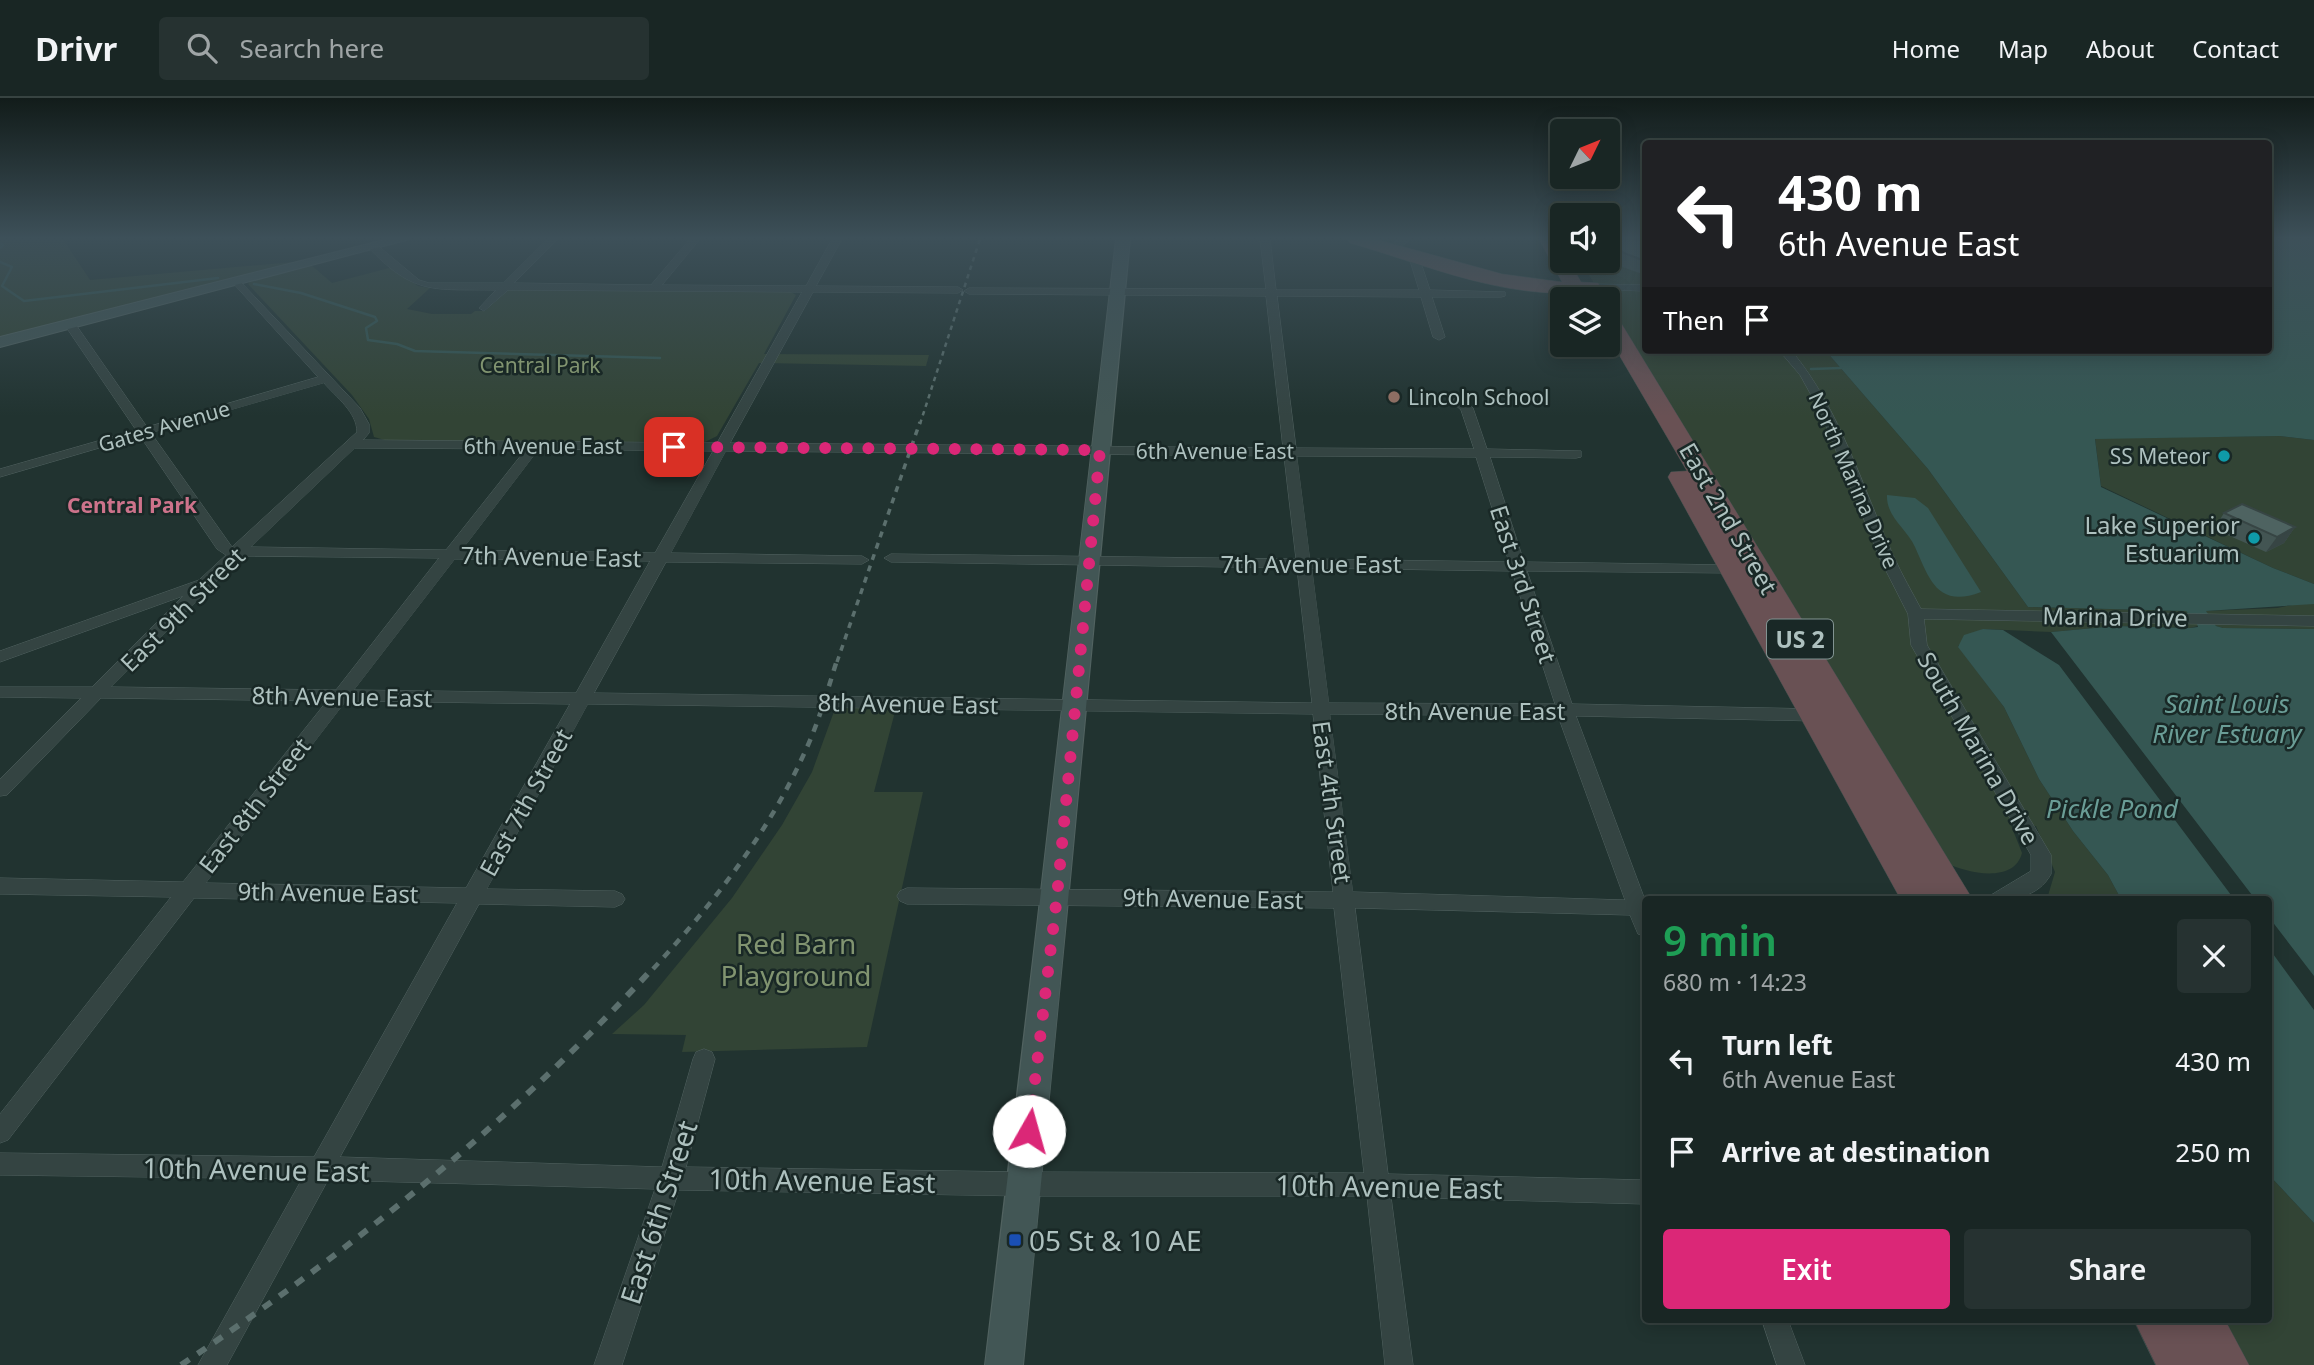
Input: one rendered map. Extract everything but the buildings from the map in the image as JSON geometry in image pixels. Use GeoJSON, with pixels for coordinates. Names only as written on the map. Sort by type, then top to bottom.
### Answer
{"type":"FeatureCollection","features":[{"type":"Feature","properties":{"kind":"highway","name":"East 2nd Street"},"geometry":{"type":"LineString","coordinates":[[1620,338],[1953,896]]}},
{"type":"Feature","properties":{"kind":"highway","name":"East 2nd Street"},"geometry":{"type":"LineString","coordinates":[[1612,357],[1918,896]]}},
{"type":"Feature","properties":{"kind":"highway"},"geometry":{"type":"LineString","coordinates":[[2160,1323],[2183,1365]]}},
{"type":"Feature","properties":{"kind":"highway"},"geometry":{"type":"LineString","coordinates":[[2200,1323],[2224,1365]]}},
{"type":"Feature","properties":{"kind":"street"},"geometry":{"type":"LineString","coordinates":[[0,341],[170,298]]}},
{"type":"Feature","properties":{"kind":"street"},"geometry":{"type":"LineString","coordinates":[[253,298],[328,378]]}},
{"type":"Feature","properties":{"kind":"street"},"geometry":{"type":"LineString","coordinates":[[484,308],[493,298]]}},
{"type":"Feature","properties":{"kind":"street","name":"East 7th Street"},"geometry":{"type":"LineString","coordinates":[[212,1365],[804,298]]}},
{"type":"Feature","properties":{"kind":"street"},"geometry":{"type":"LineString","coordinates":[[1004,1365],[1057,896],[1073,706],[1116,298]]}},
{"type":"Feature","properties":{"kind":"street","name":"East 4th Street"},"geometry":{"type":"LineString","coordinates":[[1270,298],[1346,900],[1399,1365]]}},
{"type":"Feature","properties":{"kind":"street"},"geometry":{"type":"LineString","coordinates":[[1426,298],[1439,337]]}},
{"type":"Feature","properties":{"kind":"street"},"geometry":{"type":"LineString","coordinates":[[70,324],[222,546],[239,552]]}},
{"type":"Feature","properties":{"kind":"street","name":"North Marina Drive"},"geometry":{"type":"LineString","coordinates":[[1789,354],[1822,402],[1887,559],[1916,614]]}},
{"type":"Feature","properties":{"kind":"street","name":"East 9th Street"},"geometry":{"type":"LineString","coordinates":[[0,790],[337,453],[360,437],[363,428],[356,411],[328,378]]}},
{"type":"Feature","properties":{"kind":"street","name":"Gates Avenue"},"geometry":{"type":"LineString","coordinates":[[0,473],[328,378]]}},
{"type":"Feature","properties":{"kind":"street","name":"East 3rd Street"},"geometry":{"type":"LineString","coordinates":[[1457,401],[1466,408],[1565,710],[1642,908]]}},
{"type":"Feature","properties":{"kind":"street","name":"6th Avenue East"},"geometry":{"type":"LineString","coordinates":[[351,444],[1576,454]]}},
{"type":"Feature","properties":{"kind":"street","name":"East 8th Street"},"geometry":{"type":"LineString","coordinates":[[0,1132],[536,445]]}},
{"type":"Feature","properties":{"kind":"street","name":"7th Avenue East"},"geometry":{"type":"LineString","coordinates":[[239,552],[862,560]]}},
{"type":"Feature","properties":{"kind":"street","name":"7th Avenue East"},"geometry":{"type":"LineString","coordinates":[[891,558],[1731,569]]}},
{"type":"Feature","properties":{"kind":"street"},"geometry":{"type":"LineString","coordinates":[[0,657],[205,583]]}},
{"type":"Feature","properties":{"kind":"street","name":"Marina Drive"},"geometry":{"type":"LineString","coordinates":[[1916,614],[2314,621]]}},
{"type":"Feature","properties":{"kind":"street","name":"South Marina Drive"},"geometry":{"type":"LineString","coordinates":[[1916,614],[1919,645],[2040,855],[2040,874],[2026,886],[2006,896]]}},
{"type":"Feature","properties":{"kind":"street","name":"8th Avenue East"},"geometry":{"type":"LineString","coordinates":[[0,692],[581,700],[703,698],[1073,706],[1817,715]]}},
{"type":"Feature","properties":{"kind":"street","name":"9th Avenue East"},"geometry":{"type":"LineString","coordinates":[[0,886],[615,899]]}},
{"type":"Feature","properties":{"kind":"street","name":"9th Avenue East"},"geometry":{"type":"LineString","coordinates":[[907,895],[1346,900],[1642,908]]}},
{"type":"Feature","properties":{"kind":"street","name":"East 6th Street"},"geometry":{"type":"LineString","coordinates":[[608,1365],[671,1177],[704,1059]]}},
{"type":"Feature","properties":{"kind":"street","name":"10th Avenue East"},"geometry":{"type":"LineString","coordinates":[[0,1164],[322,1168],[488,1175],[1023,1184],[1377,1185],[1642,1192]]}},
{"type":"Feature","properties":{"kind":"street"},"geometry":{"type":"LineString","coordinates":[[1776,1323],[1791,1365]]}},
{"type":"Feature","properties":{"kind":"green space"},"geometry":{"type":"Polygon","coordinates":[[[0,298],[159,298],[0,339],[0,298]]]}},
{"type":"Feature","properties":{"kind":"green space","name":"Central Park"},"geometry":{"type":"Polygon","coordinates":[[[261,298],[419,298],[407,309],[432,314],[471,314],[485,311],[499,298],[794,298],[764,354],[929,355],[926,366],[759,363],[717,436],[705,442],[388,441],[374,437],[369,419],[352,395],[261,298]]]}},
{"type":"Feature","properties":{"kind":"green space"},"geometry":{"type":"Polygon","coordinates":[[[1620,298],[1642,298],[1642,354],[1828,354],[1928,469],[2028,607],[2186,611],[2197,624],[2198,626],[2190,628],[2116,626],[2051,632],[1983,629],[1958,646],[2004,707],[2039,779],[2073,831],[2108,875],[2119,896],[2048,896],[2055,872],[2036,826],[2011,825],[2022,853],[2010,869],[1977,872],[1946,863],[1802,632],[1620,327],[1620,298]]]}},
{"type":"Feature","properties":{"kind":"green space"},"geometry":{"type":"Polygon","coordinates":[[[2280,436],[2314,440],[2314,584],[2273,568],[2101,486],[2095,438],[2280,436]]]}},
{"type":"Feature","properties":{"kind":"green space"},"geometry":{"type":"Polygon","coordinates":[[[2314,604],[2314,629],[2223,628],[2216,626],[2205,611],[2277,608],[2314,604]]]}},
{"type":"Feature","properties":{"kind":"green space","name":"Red Barn Playground"},"geometry":{"type":"Polygon","coordinates":[[[836,706],[896,708],[874,792],[923,792],[867,1047],[682,1052],[686,1035],[612,1034],[644,1005],[732,898],[782,825],[812,772],[836,706]]]}},
{"type":"Feature","properties":{"kind":"green space"},"geometry":{"type":"Polygon","coordinates":[[[2272,1178],[2314,1223],[2314,1365],[2241,1365],[2216,1323],[2272,1323],[2272,1178]]]}},
{"type":"Feature","properties":{"kind":"water","name":"Saint Louis River Estuary"},"geometry":{"type":"Polygon","coordinates":[[[2272,298],[2314,298],[2314,440],[2280,436],[2095,439],[2101,487],[2273,568],[2314,584],[2314,604],[2206,611],[2216,626],[2223,628],[2314,629],[2314,976],[2272,921],[2272,896],[2253,896],[2051,632],[2116,626],[2190,628],[2198,627],[2197,624],[2186,611],[2028,607],[1928,469],[1828,354],[2272,354],[2272,298]]]}},
{"type":"Feature","properties":{"kind":"water"},"geometry":{"type":"Polygon","coordinates":[[[1887,495],[1915,498],[1928,508],[1981,592],[1954,596],[1937,588],[1911,540],[1893,516],[1887,495]]]}},
{"type":"Feature","properties":{"kind":"water","name":"Pickle Pond"},"geometry":{"type":"Polygon","coordinates":[[[1983,629],[2003,630],[2059,665],[2232,896],[2119,896],[2108,875],[2073,831],[2039,779],[2004,707],[1958,647],[1964,635],[1983,629]]]}},
{"type":"Feature","properties":{"kind":"water"},"geometry":{"type":"Polygon","coordinates":[[[2272,952],[2314,1010],[2314,1223],[2272,1178],[2272,952]]]}},
{"type":"Feature","properties":{"kind":"waterway"},"geometry":{"type":"LineString","coordinates":[[20,298],[24,301],[48,298]]}},
{"type":"Feature","properties":{"kind":"waterway"},"geometry":{"type":"LineString","coordinates":[[317,298],[375,317],[377,321],[366,328],[368,340],[397,344],[415,351],[660,358]]}},
{"type":"Feature","properties":{"kind":"waterway"},"geometry":{"type":"LineString","coordinates":[[1811,369],[1841,368]]}},
{"type":"Feature","properties":{"kind":"railway"},"geometry":{"type":"LineString","coordinates":[[920,424],[961,298]]}},
{"type":"Feature","properties":{"kind":"railway"},"geometry":{"type":"LineString","coordinates":[[837,662],[920,422]]}},
{"type":"Feature","properties":{"kind":"railway"},"geometry":{"type":"LineString","coordinates":[[653,969],[716,895],[773,814],[808,744],[837,660]]}},
{"type":"Feature","properties":{"kind":"railway"},"geometry":{"type":"LineString","coordinates":[[181,1365],[308,1275],[429,1180],[545,1077],[654,967]]}},
{"type":"Feature","properties":{"kind":"place","name":"Lincoln School"},"geometry":{"type":"Point","coordinates":[1394,397]}},
{"type":"Feature","properties":{"kind":"place","name":"SS Meteor"},"geometry":{"type":"Point","coordinates":[2224,456]}},
{"type":"Feature","properties":{"kind":"place","name":"Lake Superior Estuarium"},"geometry":{"type":"Point","coordinates":[2254,538]}},
{"type":"Feature","properties":{"kind":"place","name":"05 St & 10 AE"},"geometry":{"type":"Point","coordinates":[1015,1240]}},
{"type":"Feature","properties":{"kind":"district","name":"Central Park"},"geometry":{"type":"Point","coordinates":[132,505]}},
{"type":"Feature","properties":{"kind":"route"},"geometry":{"type":"LineString","coordinates":[[674,447],[1100,450],[1073,706],[1057,896],[1029,1131]]}}]}
